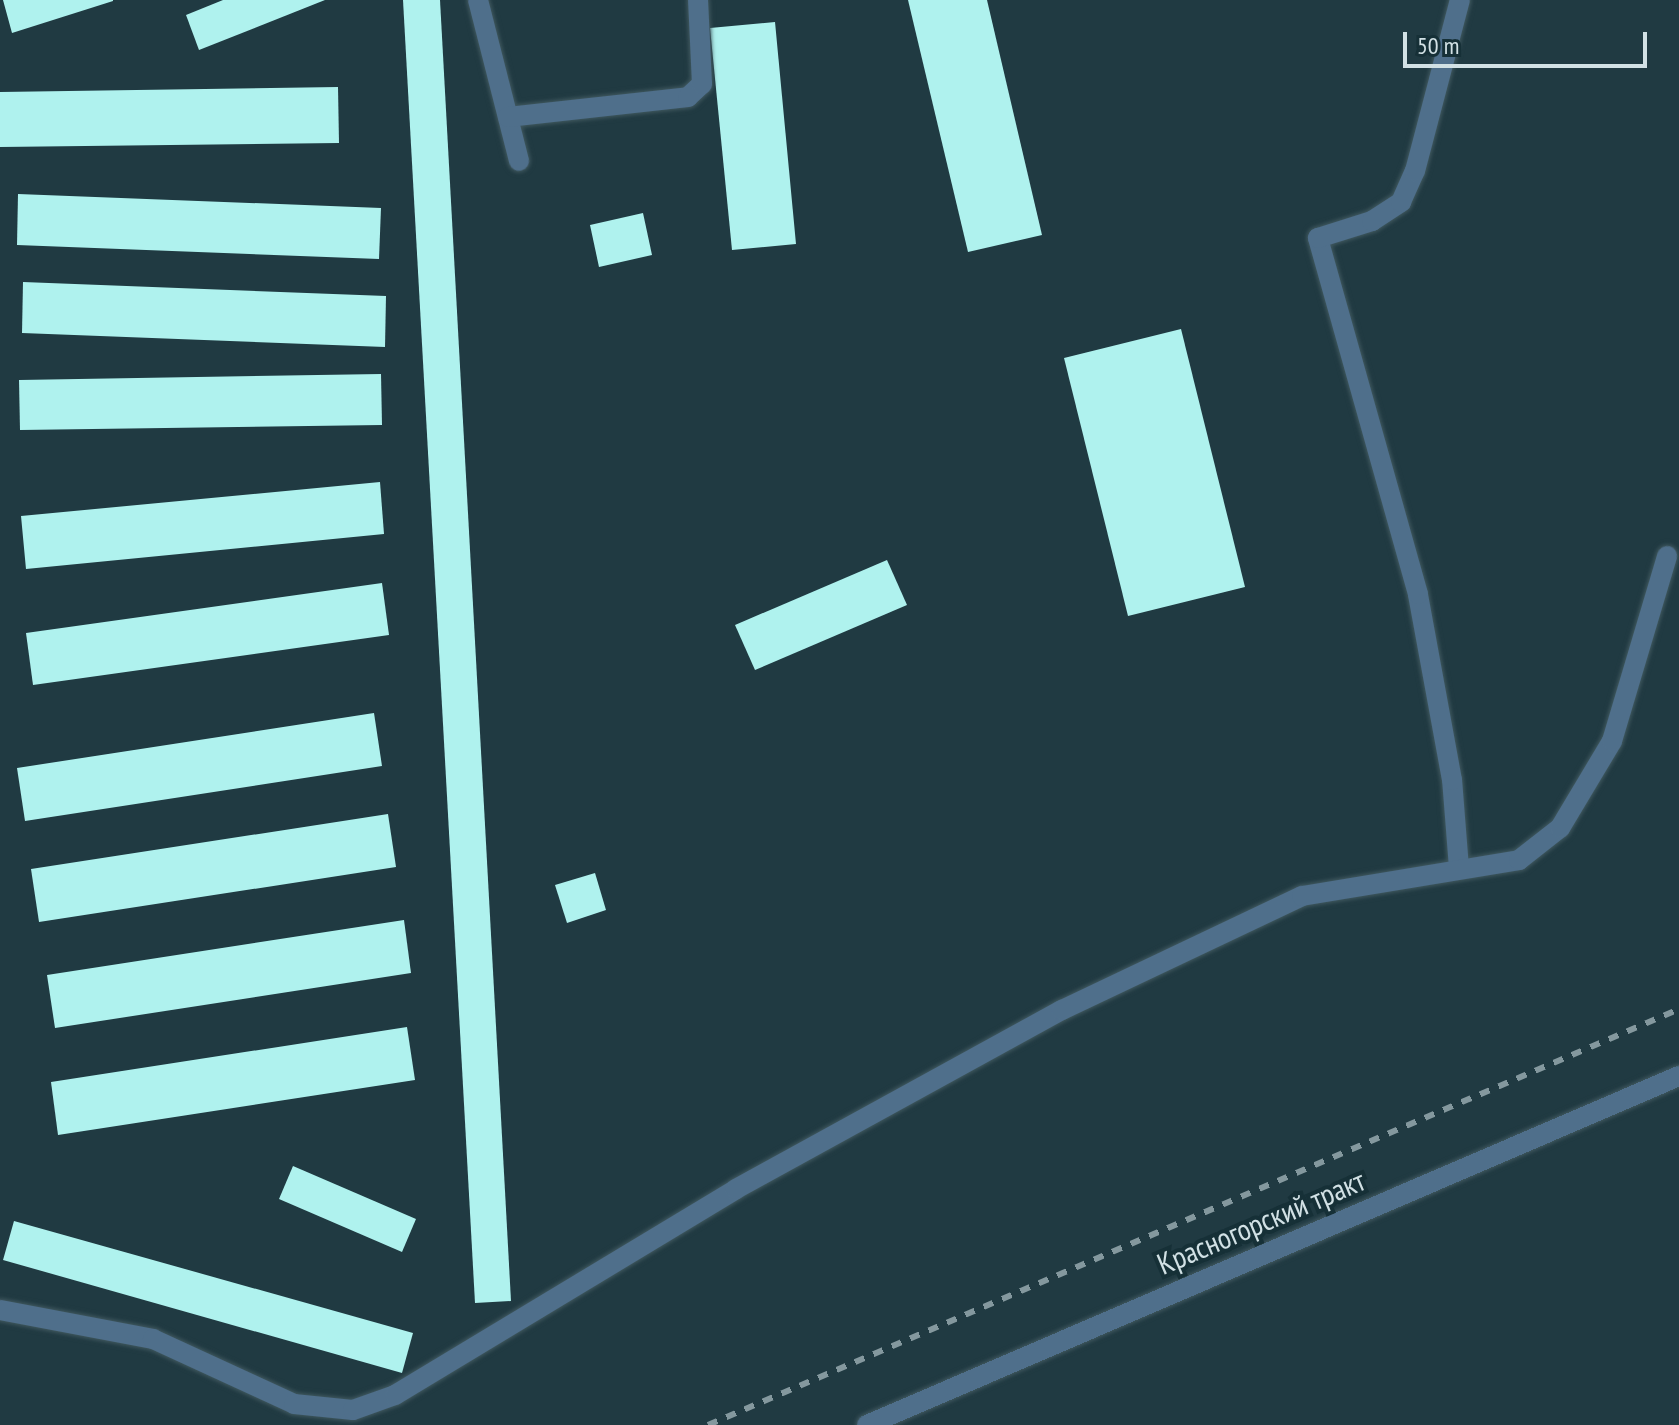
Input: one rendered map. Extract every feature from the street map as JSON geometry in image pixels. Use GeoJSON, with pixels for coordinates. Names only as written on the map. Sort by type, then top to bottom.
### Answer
{"type":"FeatureCollection","features":[{"type":"Feature","properties":{"kind":"street"},"geometry":{"type":"LineString","coordinates":[[484,0],[519,161]]}},
{"type":"Feature","properties":{"kind":"street"},"geometry":{"type":"LineString","coordinates":[[508,117],[688,97],[702,84],[698,0]]}},
{"type":"Feature","properties":{"kind":"street"},"geometry":{"type":"LineString","coordinates":[[1459,868],[1452,780],[1418,594],[1318,238],[1372,221],[1401,202],[1415,171],[1460,0]]}},
{"type":"Feature","properties":{"kind":"street"},"geometry":{"type":"LineString","coordinates":[[0,1310],[153,1339],[294,1404],[353,1410],[395,1395],[736,1189],[1062,1010],[1302,896],[1519,860],[1560,828],[1612,741],[1667,556]]}},
{"type":"Feature","properties":{"kind":"street","name":"Красногорский тракт"},"geometry":{"type":"LineString","coordinates":[[867,1425],[1679,1076]]}},
{"type":"Feature","properties":{"kind":"building"},"geometry":{"type":"Polygon","coordinates":[[[3,0],[113,0],[113,1],[12,33],[3,0]]]}},
{"type":"Feature","properties":{"kind":"building"},"geometry":{"type":"Polygon","coordinates":[[[223,0],[325,0],[199,50],[186,15],[223,0]]]}},
{"type":"Feature","properties":{"kind":"building"},"geometry":{"type":"Polygon","coordinates":[[[403,0],[440,0],[511,1301],[475,1303],[403,0]]]}},
{"type":"Feature","properties":{"kind":"building"},"geometry":{"type":"Polygon","coordinates":[[[908,0],[987,0],[1042,235],[968,252],[908,0]]]}},
{"type":"Feature","properties":{"kind":"building"},"geometry":{"type":"Polygon","coordinates":[[[775,22],[796,244],[732,250],[710,28],[775,22]]]}},
{"type":"Feature","properties":{"kind":"building"},"geometry":{"type":"Polygon","coordinates":[[[338,87],[339,143],[0,147],[0,92],[338,87]]]}},
{"type":"Feature","properties":{"kind":"building"},"geometry":{"type":"Polygon","coordinates":[[[18,194],[381,208],[379,259],[17,245],[18,194]]]}},
{"type":"Feature","properties":{"kind":"building"},"geometry":{"type":"Polygon","coordinates":[[[643,213],[652,255],[599,267],[590,225],[643,213]]]}},
{"type":"Feature","properties":{"kind":"building"},"geometry":{"type":"Polygon","coordinates":[[[23,282],[386,296],[385,347],[22,333],[23,282]]]}},
{"type":"Feature","properties":{"kind":"building"},"geometry":{"type":"Polygon","coordinates":[[[1181,329],[1245,587],[1128,616],[1064,358],[1181,329]]]}},
{"type":"Feature","properties":{"kind":"building"},"geometry":{"type":"Polygon","coordinates":[[[381,374],[382,425],[20,430],[19,380],[381,374]]]}},
{"type":"Feature","properties":{"kind":"building"},"geometry":{"type":"Polygon","coordinates":[[[380,482],[384,534],[26,569],[21,516],[380,482]]]}},
{"type":"Feature","properties":{"kind":"building"},"geometry":{"type":"Polygon","coordinates":[[[887,560],[907,605],[755,670],[735,625],[887,560]]]}},
{"type":"Feature","properties":{"kind":"building"},"geometry":{"type":"Polygon","coordinates":[[[382,583],[389,635],[33,685],[26,633],[382,583]]]}},
{"type":"Feature","properties":{"kind":"building"},"geometry":{"type":"Polygon","coordinates":[[[374,713],[382,766],[25,821],[17,768],[374,713]]]}},
{"type":"Feature","properties":{"kind":"building"},"geometry":{"type":"Polygon","coordinates":[[[388,814],[396,867],[39,922],[31,869],[388,814]]]}},
{"type":"Feature","properties":{"kind":"building"},"geometry":{"type":"Polygon","coordinates":[[[595,873],[606,910],[567,923],[555,885],[595,873]]]}},
{"type":"Feature","properties":{"kind":"building"},"geometry":{"type":"Polygon","coordinates":[[[404,920],[411,973],[55,1028],[47,975],[404,920]]]}},
{"type":"Feature","properties":{"kind":"building"},"geometry":{"type":"Polygon","coordinates":[[[407,1027],[415,1080],[58,1135],[51,1082],[407,1027]]]}},
{"type":"Feature","properties":{"kind":"building"},"geometry":{"type":"Polygon","coordinates":[[[293,1166],[416,1219],[402,1252],[279,1199],[293,1166]]]}},
{"type":"Feature","properties":{"kind":"building"},"geometry":{"type":"Polygon","coordinates":[[[14,1221],[413,1333],[402,1373],[3,1260],[14,1221]]]}},
{"type":"Feature","properties":{"kind":"railway"},"geometry":{"type":"LineString","coordinates":[[708,1425],[1679,1009]]}}]}
